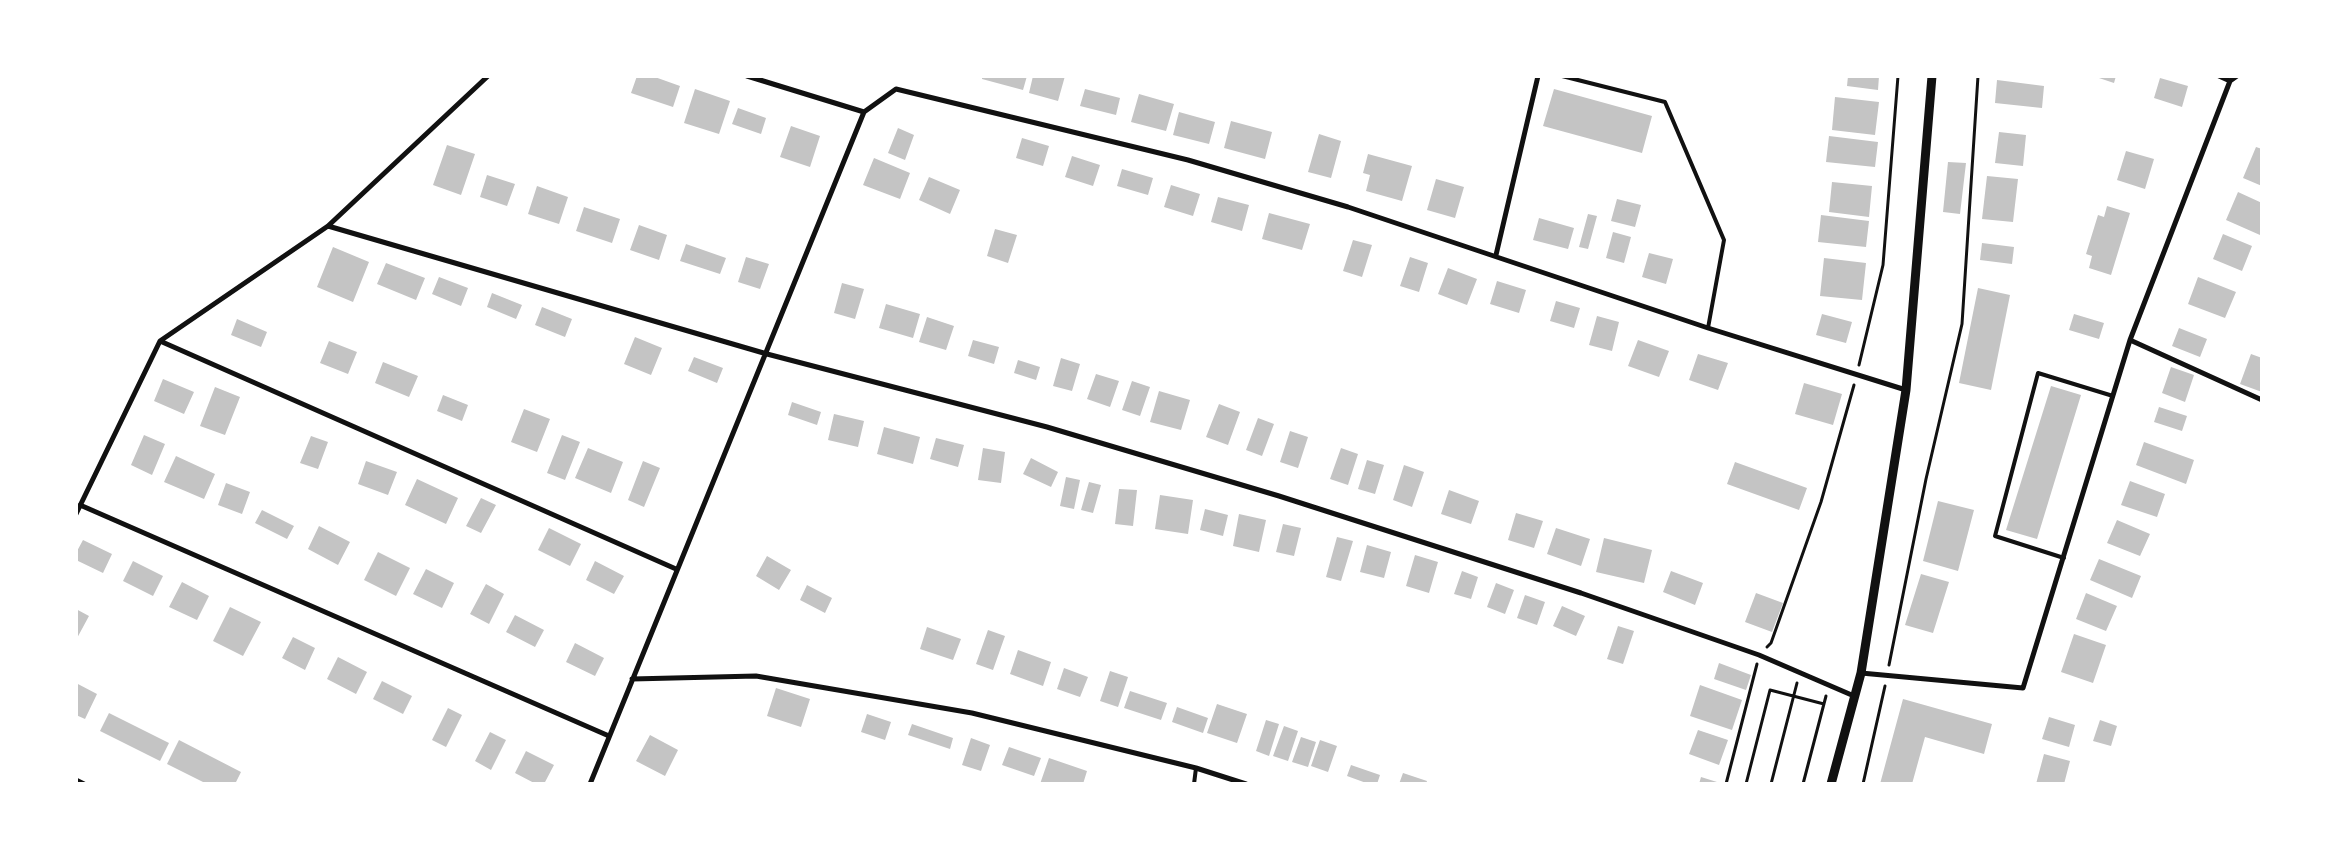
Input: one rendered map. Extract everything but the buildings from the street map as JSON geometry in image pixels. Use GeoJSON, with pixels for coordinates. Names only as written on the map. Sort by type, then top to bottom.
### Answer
{"type":"FeatureCollection","features":[{"type":"Feature","properties":{"kind":"street"},"geometry":{"type":"LineString","coordinates":[[76,514],[160,340],[328,226],[488,76]]}},
{"type":"Feature","properties":{"kind":"street"},"geometry":{"type":"LineString","coordinates":[[747,76],[864,112]]}},
{"type":"Feature","properties":{"kind":"street"},"geometry":{"type":"LineString","coordinates":[[1496,255],[1538,76]]}},
{"type":"Feature","properties":{"kind":"street"},"geometry":{"type":"LineString","coordinates":[[1830,784],[1860,673],[1906,390],[1932,76]]}},
{"type":"Feature","properties":{"kind":"street"},"geometry":{"type":"LineString","coordinates":[[2219,76],[2230,80]]}},
{"type":"Feature","properties":{"kind":"street"},"geometry":{"type":"LineString","coordinates":[[1860,673],[2022,688],[2064,558],[2130,340],[2230,80],[2237,76]]}},
{"type":"Feature","properties":{"kind":"street"},"geometry":{"type":"LineString","coordinates":[[590,784],[676,569],[767,354],[864,112],[896,90],[1188,160],[1348,207],[1496,255],[1708,328],[1906,390]]}},
{"type":"Feature","properties":{"kind":"street"},"geometry":{"type":"LineString","coordinates":[[328,226],[767,354],[1047,427],[1279,496],[1581,593],[1759,655],[1854,696]]}},
{"type":"Feature","properties":{"kind":"street"},"geometry":{"type":"LineString","coordinates":[[160,340],[676,569]]}},
{"type":"Feature","properties":{"kind":"street"},"geometry":{"type":"LineString","coordinates":[[2130,340],[2262,400]]}},
{"type":"Feature","properties":{"kind":"street"},"geometry":{"type":"LineString","coordinates":[[80,505],[608,736]]}},
{"type":"Feature","properties":{"kind":"street"},"geometry":{"type":"LineString","coordinates":[[632,678],[756,676],[972,713],[1196,768],[1246,784]]}},
{"type":"Feature","properties":{"kind":"street"},"geometry":{"type":"LineString","coordinates":[[76,780],[84,784]]}},
{"type":"Feature","properties":{"kind":"lane"},"geometry":{"type":"LineString","coordinates":[[1562,76],[1665,102],[1724,240],[1708,328]]}},
{"type":"Feature","properties":{"kind":"lane"},"geometry":{"type":"LineString","coordinates":[[2064,558],[1995,536],[2038,373],[2113,396]]}},
{"type":"Feature","properties":{"kind":"lane"},"geometry":{"type":"LineString","coordinates":[[1194,784],[1196,768]]}},
{"type":"Feature","properties":{"kind":"path"},"geometry":{"type":"LineString","coordinates":[[1862,784],[1887,676],[1926,480],[1962,324],[1978,76]]}},
{"type":"Feature","properties":{"kind":"path"},"geometry":{"type":"LineString","coordinates":[[1726,784],[1759,655]]}},
{"type":"Feature","properties":{"kind":"path"},"geometry":{"type":"LineString","coordinates":[[1746,784],[1770,690],[1824,704],[1803,784]]}},
{"type":"Feature","properties":{"kind":"path"},"geometry":{"type":"LineString","coordinates":[[1771,784],[1794,697]]}}]}
